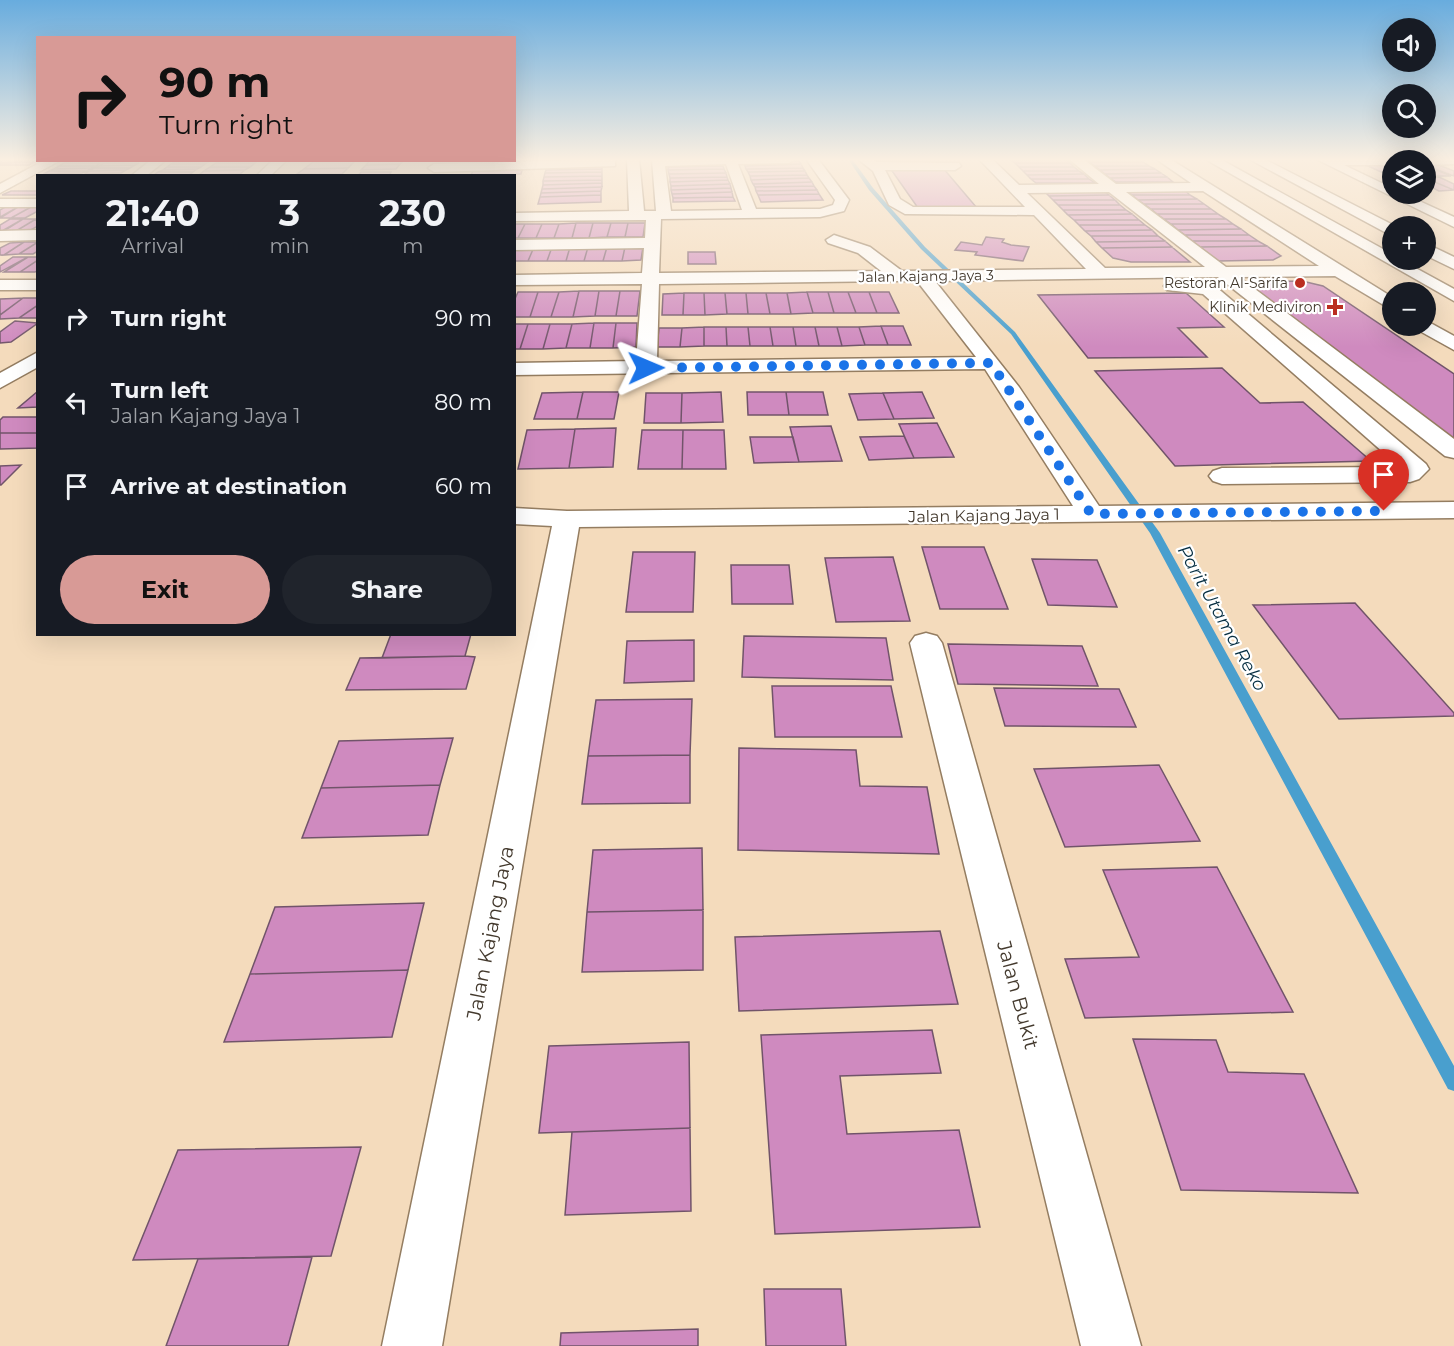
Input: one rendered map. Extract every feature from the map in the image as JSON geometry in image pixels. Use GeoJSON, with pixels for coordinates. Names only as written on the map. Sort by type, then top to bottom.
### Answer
{"type":"FeatureCollection","features":[{"type":"Feature","properties":{"kind":"main road"},"geometry":{"type":"LineString","coordinates":[[646,368],[652,222]]}},
{"type":"Feature","properties":{"kind":"main road"},"geometry":{"type":"LineString","coordinates":[[1049,222],[1101,274]]}},
{"type":"Feature","properties":{"kind":"main road"},"geometry":{"type":"LineString","coordinates":[[1156,222],[1454,451]]}},
{"type":"Feature","properties":{"kind":"main road"},"geometry":{"type":"LineString","coordinates":[[1260,222],[1382,299]]}},
{"type":"Feature","properties":{"kind":"main road"},"geometry":{"type":"LineString","coordinates":[[1321,222],[1454,296]]}},
{"type":"Feature","properties":{"kind":"main road"},"geometry":{"type":"LineString","coordinates":[[0,236],[36,235]]}},
{"type":"Feature","properties":{"kind":"main road"},"geometry":{"type":"LineString","coordinates":[[834,240],[864,250],[917,276],[955,313],[1098,514]]}},
{"type":"Feature","properties":{"kind":"main road"},"geometry":{"type":"LineString","coordinates":[[516,245],[653,243]]}},
{"type":"Feature","properties":{"kind":"main road","name":"Jalan Kajang Jaya 3"},"geometry":{"type":"LineString","coordinates":[[516,280],[1338,271]]}},
{"type":"Feature","properties":{"kind":"main road"},"geometry":{"type":"LineString","coordinates":[[1029,275],[1036,285],[1195,286],[1209,290],[1417,469],[1410,474],[1222,476]]}},
{"type":"Feature","properties":{"kind":"main road"},"geometry":{"type":"LineString","coordinates":[[0,285],[36,285]]}},
{"type":"Feature","properties":{"kind":"main road"},"geometry":{"type":"LineString","coordinates":[[1436,333],[1454,344]]}},
{"type":"Feature","properties":{"kind":"main road"},"geometry":{"type":"LineString","coordinates":[[0,363],[33,361]]}},
{"type":"Feature","properties":{"kind":"main road"},"geometry":{"type":"LineString","coordinates":[[0,382],[33,361]]}},
{"type":"Feature","properties":{"kind":"main road"},"geometry":{"type":"LineString","coordinates":[[516,369],[991,363]]}},
{"type":"Feature","properties":{"kind":"main road","name":"Jalan Kajang Jaya 1"},"geometry":{"type":"LineString","coordinates":[[516,516],[567,519],[1454,510]]}},
{"type":"Feature","properties":{"kind":"main road","name":"Jalan Kajang Jaya"},"geometry":{"type":"LineString","coordinates":[[412,1346],[567,519]]}},
{"type":"Feature","properties":{"kind":"main road","name":"Jalan Bukit"},"geometry":{"type":"LineString","coordinates":[[926,643],[1111,1346]]}},
{"type":"Feature","properties":{"kind":"building"},"geometry":{"type":"Polygon","coordinates":[[[5,222],[18,222],[0,232],[0,225],[5,222]]]}},
{"type":"Feature","properties":{"kind":"building"},"geometry":{"type":"Polygon","coordinates":[[[18,222],[31,222],[16,231],[2,232],[18,222]]]}},
{"type":"Feature","properties":{"kind":"building"},"geometry":{"type":"Polygon","coordinates":[[[31,222],[36,222],[36,227],[29,231],[16,231],[31,222]]]}},
{"type":"Feature","properties":{"kind":"building"},"geometry":{"type":"Polygon","coordinates":[[[1076,222],[1141,222],[1145,225],[1079,225],[1076,222]]]}},
{"type":"Feature","properties":{"kind":"building"},"geometry":{"type":"Polygon","coordinates":[[[1168,222],[1230,222],[1233,224],[1171,224],[1168,222]]]}},
{"type":"Feature","properties":{"kind":"building"},"geometry":{"type":"Polygon","coordinates":[[[576,223],[572,238],[554,238],[559,224],[576,223]]]}},
{"type":"Feature","properties":{"kind":"building"},"geometry":{"type":"Polygon","coordinates":[[[576,223],[593,223],[589,238],[572,238],[576,223]]]}},
{"type":"Feature","properties":{"kind":"building"},"geometry":{"type":"Polygon","coordinates":[[[593,223],[611,223],[607,237],[589,238],[593,223]]]}},
{"type":"Feature","properties":{"kind":"building"},"geometry":{"type":"Polygon","coordinates":[[[611,223],[628,223],[625,237],[607,237],[611,223]]]}},
{"type":"Feature","properties":{"kind":"building"},"geometry":{"type":"Polygon","coordinates":[[[628,223],[645,223],[643,237],[625,237],[628,223]]]}},
{"type":"Feature","properties":{"kind":"building"},"geometry":{"type":"Polygon","coordinates":[[[516,224],[525,224],[516,238],[516,224]]]}},
{"type":"Feature","properties":{"kind":"building"},"geometry":{"type":"Polygon","coordinates":[[[525,224],[542,224],[536,238],[518,238],[525,224]]]}},
{"type":"Feature","properties":{"kind":"building"},"geometry":{"type":"Polygon","coordinates":[[[542,224],[559,224],[554,238],[536,238],[542,224]]]}},
{"type":"Feature","properties":{"kind":"building"},"geometry":{"type":"Polygon","coordinates":[[[1171,224],[1233,224],[1241,229],[1178,230],[1171,224]]]}},
{"type":"Feature","properties":{"kind":"building"},"geometry":{"type":"Polygon","coordinates":[[[1079,225],[1145,225],[1152,230],[1085,231],[1079,225]]]}},
{"type":"Feature","properties":{"kind":"building"},"geometry":{"type":"Polygon","coordinates":[[[1241,229],[1249,235],[1185,235],[1178,230],[1241,229]]]}},
{"type":"Feature","properties":{"kind":"building"},"geometry":{"type":"Polygon","coordinates":[[[1152,230],[1158,236],[1091,236],[1085,231],[1152,230]]]}},
{"type":"Feature","properties":{"kind":"building"},"geometry":{"type":"Polygon","coordinates":[[[1185,235],[1249,235],[1258,241],[1192,241],[1185,235]]]}},
{"type":"Feature","properties":{"kind":"building"},"geometry":{"type":"Polygon","coordinates":[[[1091,236],[1158,236],[1165,241],[1096,242],[1091,236]]]}},
{"type":"Feature","properties":{"kind":"building"},"geometry":{"type":"Polygon","coordinates":[[[986,237],[1004,239],[1002,242],[1011,245],[1029,247],[1023,261],[955,250],[961,242],[982,245],[986,237]]]}},
{"type":"Feature","properties":{"kind":"building"},"geometry":{"type":"Polygon","coordinates":[[[1165,241],[1172,247],[1102,248],[1096,242],[1165,241]]]}},
{"type":"Feature","properties":{"kind":"building"},"geometry":{"type":"Polygon","coordinates":[[[1192,241],[1258,241],[1267,246],[1200,247],[1192,241]]]}},
{"type":"Feature","properties":{"kind":"building"},"geometry":{"type":"Polygon","coordinates":[[[24,242],[4,255],[0,255],[0,248],[10,243],[24,242]]]}},
{"type":"Feature","properties":{"kind":"building"},"geometry":{"type":"Polygon","coordinates":[[[24,242],[36,242],[19,254],[4,255],[24,242]]]}},
{"type":"Feature","properties":{"kind":"building"},"geometry":{"type":"Polygon","coordinates":[[[36,243],[36,252],[19,254],[36,243]]]}},
{"type":"Feature","properties":{"kind":"building"},"geometry":{"type":"Polygon","coordinates":[[[1267,246],[1281,256],[1273,260],[1218,261],[1200,247],[1267,246]]]}},
{"type":"Feature","properties":{"kind":"building"},"geometry":{"type":"Polygon","coordinates":[[[534,247],[528,261],[516,261],[516,250],[534,247]]]}},
{"type":"Feature","properties":{"kind":"building"},"geometry":{"type":"Polygon","coordinates":[[[534,247],[552,247],[547,261],[528,261],[534,247]]]}},
{"type":"Feature","properties":{"kind":"building"},"geometry":{"type":"Polygon","coordinates":[[[552,247],[570,247],[566,261],[547,261],[552,247]]]}},
{"type":"Feature","properties":{"kind":"building"},"geometry":{"type":"Polygon","coordinates":[[[570,247],[588,247],[584,261],[566,261],[570,247]]]}},
{"type":"Feature","properties":{"kind":"building"},"geometry":{"type":"Polygon","coordinates":[[[588,247],[607,247],[603,261],[584,261],[588,247]]]}},
{"type":"Feature","properties":{"kind":"building"},"geometry":{"type":"Polygon","coordinates":[[[607,247],[625,247],[622,261],[603,261],[607,247]]]}},
{"type":"Feature","properties":{"kind":"building"},"geometry":{"type":"Polygon","coordinates":[[[625,247],[643,247],[641,260],[622,261],[625,247]]]}},
{"type":"Feature","properties":{"kind":"building"},"geometry":{"type":"Polygon","coordinates":[[[1172,247],[1190,262],[1131,262],[1113,258],[1102,248],[1172,247]]]}},
{"type":"Feature","properties":{"kind":"building"},"geometry":{"type":"Polygon","coordinates":[[[688,252],[715,252],[716,264],[688,264],[688,252]]]}},
{"type":"Feature","properties":{"kind":"building"},"geometry":{"type":"Polygon","coordinates":[[[13,257],[28,257],[0,272],[0,266],[13,257]]]}},
{"type":"Feature","properties":{"kind":"building"},"geometry":{"type":"Polygon","coordinates":[[[28,257],[36,257],[36,261],[20,272],[4,272],[28,257]]]}},
{"type":"Feature","properties":{"kind":"building"},"geometry":{"type":"Polygon","coordinates":[[[36,261],[35,272],[20,272],[36,261]]]}},
{"type":"Feature","properties":{"kind":"building"},"geometry":{"type":"Polygon","coordinates":[[[1302,281],[1323,286],[1382,326],[1382,336],[1397,336],[1454,374],[1454,445],[1243,282],[1302,281]]]}},
{"type":"Feature","properties":{"kind":"building"},"geometry":{"type":"Polygon","coordinates":[[[579,291],[573,317],[551,317],[559,292],[579,291]]]}},
{"type":"Feature","properties":{"kind":"building"},"geometry":{"type":"Polygon","coordinates":[[[579,291],[599,291],[595,316],[573,317],[579,291]]]}},
{"type":"Feature","properties":{"kind":"building"},"geometry":{"type":"Polygon","coordinates":[[[599,291],[620,291],[616,316],[595,316],[599,291]]]}},
{"type":"Feature","properties":{"kind":"building"},"geometry":{"type":"Polygon","coordinates":[[[620,291],[640,291],[637,316],[616,316],[620,291]]]}},
{"type":"Feature","properties":{"kind":"building"},"geometry":{"type":"Polygon","coordinates":[[[518,292],[538,292],[530,317],[516,317],[518,292]]]}},
{"type":"Feature","properties":{"kind":"building"},"geometry":{"type":"Polygon","coordinates":[[[538,292],[559,292],[551,317],[530,317],[538,292]]]}},
{"type":"Feature","properties":{"kind":"building"},"geometry":{"type":"Polygon","coordinates":[[[807,292],[813,313],[791,314],[787,293],[807,292]]]}},
{"type":"Feature","properties":{"kind":"building"},"geometry":{"type":"Polygon","coordinates":[[[807,292],[828,292],[834,313],[813,313],[807,292]]]}},
{"type":"Feature","properties":{"kind":"building"},"geometry":{"type":"Polygon","coordinates":[[[828,292],[848,292],[856,313],[834,313],[828,292]]]}},
{"type":"Feature","properties":{"kind":"building"},"geometry":{"type":"Polygon","coordinates":[[[848,292],[869,292],[877,313],[856,313],[848,292]]]}},
{"type":"Feature","properties":{"kind":"building"},"geometry":{"type":"Polygon","coordinates":[[[869,292],[889,292],[899,313],[877,313],[869,292]]]}},
{"type":"Feature","properties":{"kind":"building"},"geometry":{"type":"Polygon","coordinates":[[[684,293],[683,315],[662,315],[663,294],[684,293]]]}},
{"type":"Feature","properties":{"kind":"building"},"geometry":{"type":"Polygon","coordinates":[[[684,293],[704,293],[705,315],[683,315],[684,293]]]}},
{"type":"Feature","properties":{"kind":"building"},"geometry":{"type":"Polygon","coordinates":[[[704,293],[725,293],[727,314],[705,315],[704,293]]]}},
{"type":"Feature","properties":{"kind":"building"},"geometry":{"type":"Polygon","coordinates":[[[725,293],[746,293],[748,314],[727,314],[725,293]]]}},
{"type":"Feature","properties":{"kind":"building"},"geometry":{"type":"Polygon","coordinates":[[[746,293],[766,293],[770,314],[748,314],[746,293]]]}},
{"type":"Feature","properties":{"kind":"building"},"geometry":{"type":"Polygon","coordinates":[[[766,293],[787,293],[791,314],[770,314],[766,293]]]}},
{"type":"Feature","properties":{"kind":"building"},"geometry":{"type":"Polygon","coordinates":[[[1186,293],[1224,327],[1178,328],[1207,357],[1088,358],[1038,295],[1186,293]]]}},
{"type":"Feature","properties":{"kind":"building"},"geometry":{"type":"Polygon","coordinates":[[[23,298],[0,315],[0,299],[23,298]]]}},
{"type":"Feature","properties":{"kind":"building"},"geometry":{"type":"Polygon","coordinates":[[[23,298],[36,298],[36,306],[19,318],[0,319],[0,315],[23,298]]]}},
{"type":"Feature","properties":{"kind":"building"},"geometry":{"type":"Polygon","coordinates":[[[36,306],[36,318],[19,318],[36,306]]]}},
{"type":"Feature","properties":{"kind":"building"},"geometry":{"type":"Polygon","coordinates":[[[15,321],[36,323],[11,342],[0,343],[0,332],[15,321]]]}},
{"type":"Feature","properties":{"kind":"building"},"geometry":{"type":"Polygon","coordinates":[[[594,323],[590,348],[566,348],[572,324],[594,323]]]}},
{"type":"Feature","properties":{"kind":"building"},"geometry":{"type":"Polygon","coordinates":[[[594,323],[616,323],[613,348],[590,348],[594,323]]]}},
{"type":"Feature","properties":{"kind":"building"},"geometry":{"type":"Polygon","coordinates":[[[616,323],[637,323],[636,347],[613,348],[616,323]]]}},
{"type":"Feature","properties":{"kind":"building"},"geometry":{"type":"Polygon","coordinates":[[[516,324],[528,324],[520,349],[516,349],[516,324]]]}},
{"type":"Feature","properties":{"kind":"building"},"geometry":{"type":"Polygon","coordinates":[[[528,324],[550,324],[543,349],[520,349],[528,324]]]}},
{"type":"Feature","properties":{"kind":"building"},"geometry":{"type":"Polygon","coordinates":[[[550,324],[572,324],[566,348],[543,349],[550,324]]]}},
{"type":"Feature","properties":{"kind":"building"},"geometry":{"type":"Polygon","coordinates":[[[881,326],[903,326],[911,345],[888,345],[881,326]]]}},
{"type":"Feature","properties":{"kind":"building"},"geometry":{"type":"Polygon","coordinates":[[[881,326],[888,345],[865,345],[859,327],[881,326]]]}},
{"type":"Feature","properties":{"kind":"building"},"geometry":{"type":"Polygon","coordinates":[[[704,327],[726,327],[727,346],[704,346],[704,327]]]}},
{"type":"Feature","properties":{"kind":"building"},"geometry":{"type":"Polygon","coordinates":[[[704,327],[704,346],[680,347],[682,328],[704,327]]]}},
{"type":"Feature","properties":{"kind":"building"},"geometry":{"type":"Polygon","coordinates":[[[726,327],[748,327],[750,346],[727,346],[726,327]]]}},
{"type":"Feature","properties":{"kind":"building"},"geometry":{"type":"Polygon","coordinates":[[[748,327],[770,327],[773,346],[750,346],[748,327]]]}},
{"type":"Feature","properties":{"kind":"building"},"geometry":{"type":"Polygon","coordinates":[[[770,327],[793,327],[796,346],[773,346],[770,327]]]}},
{"type":"Feature","properties":{"kind":"building"},"geometry":{"type":"Polygon","coordinates":[[[793,327],[815,327],[819,346],[796,346],[793,327]]]}},
{"type":"Feature","properties":{"kind":"building"},"geometry":{"type":"Polygon","coordinates":[[[815,327],[837,327],[842,346],[819,346],[815,327]]]}},
{"type":"Feature","properties":{"kind":"building"},"geometry":{"type":"Polygon","coordinates":[[[837,327],[859,327],[865,345],[842,346],[837,327]]]}},
{"type":"Feature","properties":{"kind":"building"},"geometry":{"type":"Polygon","coordinates":[[[659,328],[682,328],[680,347],[657,347],[659,328]]]}},
{"type":"Feature","properties":{"kind":"building"},"geometry":{"type":"Polygon","coordinates":[[[1222,368],[1260,403],[1303,402],[1371,461],[1175,466],[1095,371],[1222,368]]]}},
{"type":"Feature","properties":{"kind":"building"},"geometry":{"type":"Polygon","coordinates":[[[583,392],[577,419],[534,419],[542,393],[583,392]]]}},
{"type":"Feature","properties":{"kind":"building"},"geometry":{"type":"Polygon","coordinates":[[[583,392],[619,392],[614,419],[577,419],[583,392]]]}},
{"type":"Feature","properties":{"kind":"building"},"geometry":{"type":"Polygon","coordinates":[[[721,392],[723,422],[681,423],[682,393],[721,392]]]}},
{"type":"Feature","properties":{"kind":"building"},"geometry":{"type":"Polygon","coordinates":[[[747,392],[786,392],[789,415],[748,415],[747,392]]]}},
{"type":"Feature","properties":{"kind":"building"},"geometry":{"type":"Polygon","coordinates":[[[786,392],[823,392],[828,415],[789,415],[786,392]]]}},
{"type":"Feature","properties":{"kind":"building"},"geometry":{"type":"Polygon","coordinates":[[[922,392],[934,418],[894,419],[883,393],[922,392]]]}},
{"type":"Feature","properties":{"kind":"building"},"geometry":{"type":"Polygon","coordinates":[[[36,393],[36,407],[18,408],[36,393]]]}},
{"type":"Feature","properties":{"kind":"building"},"geometry":{"type":"Polygon","coordinates":[[[646,393],[682,393],[681,423],[644,423],[646,393]]]}},
{"type":"Feature","properties":{"kind":"building"},"geometry":{"type":"Polygon","coordinates":[[[883,393],[894,419],[858,420],[849,394],[883,393]]]}},
{"type":"Feature","properties":{"kind":"building"},"geometry":{"type":"Polygon","coordinates":[[[3,417],[36,417],[36,433],[0,433],[0,420],[3,417]]]}},
{"type":"Feature","properties":{"kind":"building"},"geometry":{"type":"Polygon","coordinates":[[[937,423],[954,457],[914,458],[899,424],[937,423]]]}},
{"type":"Feature","properties":{"kind":"building"},"geometry":{"type":"Polygon","coordinates":[[[831,426],[842,461],[799,462],[790,427],[831,426]]]}},
{"type":"Feature","properties":{"kind":"building"},"geometry":{"type":"Polygon","coordinates":[[[616,428],[613,467],[569,468],[575,429],[616,428]]]}},
{"type":"Feature","properties":{"kind":"building"},"geometry":{"type":"Polygon","coordinates":[[[575,429],[569,468],[518,469],[527,430],[575,429]]]}},
{"type":"Feature","properties":{"kind":"building"},"geometry":{"type":"Polygon","coordinates":[[[642,430],[683,430],[682,469],[638,469],[642,430]]]}},
{"type":"Feature","properties":{"kind":"building"},"geometry":{"type":"Polygon","coordinates":[[[683,430],[724,430],[726,469],[682,469],[683,430]]]}},
{"type":"Feature","properties":{"kind":"building"},"geometry":{"type":"Polygon","coordinates":[[[0,433],[36,433],[36,448],[0,449],[0,433]]]}},
{"type":"Feature","properties":{"kind":"building"},"geometry":{"type":"Polygon","coordinates":[[[904,436],[914,458],[869,460],[860,437],[904,436]]]}},
{"type":"Feature","properties":{"kind":"building"},"geometry":{"type":"Polygon","coordinates":[[[750,437],[793,437],[799,462],[754,463],[750,437]]]}},
{"type":"Feature","properties":{"kind":"building"},"geometry":{"type":"Polygon","coordinates":[[[21,465],[1,485],[0,485],[0,466],[21,465]]]}},
{"type":"Feature","properties":{"kind":"building"},"geometry":{"type":"Polygon","coordinates":[[[922,547],[984,547],[1008,609],[940,609],[922,547]]]}},
{"type":"Feature","properties":{"kind":"building"},"geometry":{"type":"Polygon","coordinates":[[[633,552],[695,552],[693,612],[626,612],[633,552]]]}},
{"type":"Feature","properties":{"kind":"building"},"geometry":{"type":"Polygon","coordinates":[[[893,557],[910,621],[836,622],[825,558],[893,557]]]}},
{"type":"Feature","properties":{"kind":"building"},"geometry":{"type":"Polygon","coordinates":[[[1032,559],[1097,560],[1117,607],[1048,605],[1032,559]]]}},
{"type":"Feature","properties":{"kind":"building"},"geometry":{"type":"Polygon","coordinates":[[[731,565],[789,565],[793,604],[732,604],[731,565]]]}},
{"type":"Feature","properties":{"kind":"building"},"geometry":{"type":"Polygon","coordinates":[[[1355,603],[1454,713],[1454,716],[1339,719],[1253,605],[1355,603]]]}},
{"type":"Feature","properties":{"kind":"building"},"geometry":{"type":"Polygon","coordinates":[[[390,636],[470,636],[465,656],[382,658],[390,636]]]}},
{"type":"Feature","properties":{"kind":"building"},"geometry":{"type":"Polygon","coordinates":[[[744,636],[886,638],[893,680],[742,677],[744,636]]]}},
{"type":"Feature","properties":{"kind":"building"},"geometry":{"type":"Polygon","coordinates":[[[694,640],[694,681],[624,683],[627,641],[694,640]]]}},
{"type":"Feature","properties":{"kind":"building"},"geometry":{"type":"Polygon","coordinates":[[[948,644],[1082,646],[1098,686],[958,684],[948,644]]]}},
{"type":"Feature","properties":{"kind":"building"},"geometry":{"type":"Polygon","coordinates":[[[475,657],[466,689],[346,690],[360,658],[475,657]]]}},
{"type":"Feature","properties":{"kind":"building"},"geometry":{"type":"Polygon","coordinates":[[[772,686],[891,686],[902,737],[775,737],[772,686]]]}},
{"type":"Feature","properties":{"kind":"building"},"geometry":{"type":"Polygon","coordinates":[[[994,688],[1119,689],[1136,727],[1005,726],[994,688]]]}},
{"type":"Feature","properties":{"kind":"building"},"geometry":{"type":"Polygon","coordinates":[[[692,699],[690,755],[588,756],[596,700],[692,699]]]}},
{"type":"Feature","properties":{"kind":"building"},"geometry":{"type":"Polygon","coordinates":[[[453,738],[440,785],[321,788],[339,741],[453,738]]]}},
{"type":"Feature","properties":{"kind":"building"},"geometry":{"type":"Polygon","coordinates":[[[739,748],[856,750],[860,786],[927,787],[939,854],[738,850],[739,748]]]}},
{"type":"Feature","properties":{"kind":"building"},"geometry":{"type":"Polygon","coordinates":[[[690,755],[690,803],[582,804],[588,756],[690,755]]]}},
{"type":"Feature","properties":{"kind":"building"},"geometry":{"type":"Polygon","coordinates":[[[1159,765],[1200,841],[1065,847],[1034,769],[1159,765]]]}},
{"type":"Feature","properties":{"kind":"building"},"geometry":{"type":"Polygon","coordinates":[[[440,785],[428,835],[302,838],[321,788],[440,785]]]}},
{"type":"Feature","properties":{"kind":"building"},"geometry":{"type":"Polygon","coordinates":[[[702,848],[703,910],[587,912],[593,850],[702,848]]]}},
{"type":"Feature","properties":{"kind":"building"},"geometry":{"type":"Polygon","coordinates":[[[1217,867],[1293,1012],[1085,1018],[1065,959],[1139,957],[1103,870],[1217,867]]]}},
{"type":"Feature","properties":{"kind":"building"},"geometry":{"type":"Polygon","coordinates":[[[424,903],[408,970],[250,974],[275,907],[424,903]]]}},
{"type":"Feature","properties":{"kind":"building"},"geometry":{"type":"Polygon","coordinates":[[[703,910],[703,970],[582,972],[587,912],[703,910]]]}},
{"type":"Feature","properties":{"kind":"building"},"geometry":{"type":"Polygon","coordinates":[[[940,931],[958,1004],[739,1011],[735,937],[940,931]]]}},
{"type":"Feature","properties":{"kind":"building"},"geometry":{"type":"Polygon","coordinates":[[[408,970],[392,1037],[224,1042],[250,974],[408,970]]]}},
{"type":"Feature","properties":{"kind":"building"},"geometry":{"type":"Polygon","coordinates":[[[932,1030],[941,1073],[840,1076],[847,1134],[959,1130],[980,1227],[775,1234],[761,1035],[932,1030]]]}},
{"type":"Feature","properties":{"kind":"building"},"geometry":{"type":"Polygon","coordinates":[[[1133,1039],[1216,1040],[1228,1072],[1304,1074],[1358,1193],[1181,1190],[1133,1039]]]}},
{"type":"Feature","properties":{"kind":"building"},"geometry":{"type":"Polygon","coordinates":[[[689,1042],[690,1128],[539,1133],[549,1046],[689,1042]]]}},
{"type":"Feature","properties":{"kind":"building"},"geometry":{"type":"Polygon","coordinates":[[[690,1128],[691,1211],[565,1215],[572,1132],[690,1128]]]}},
{"type":"Feature","properties":{"kind":"building"},"geometry":{"type":"Polygon","coordinates":[[[361,1147],[331,1256],[133,1260],[178,1150],[361,1147]]]}},
{"type":"Feature","properties":{"kind":"building"},"geometry":{"type":"Polygon","coordinates":[[[312,1257],[288,1346],[166,1346],[198,1259],[312,1257]]]}},
{"type":"Feature","properties":{"kind":"building"},"geometry":{"type":"Polygon","coordinates":[[[764,1289],[841,1289],[846,1346],[766,1346],[764,1289]]]}},
{"type":"Feature","properties":{"kind":"building"},"geometry":{"type":"Polygon","coordinates":[[[698,1329],[698,1346],[560,1346],[561,1333],[698,1329]]]}},
{"type":"Feature","properties":{"kind":"waterway","name":"Parit Utama Reko"},"geometry":{"type":"LineString","coordinates":[[900,222],[923,248],[1013,333],[1155,533],[1454,1083]]}},
{"type":"Feature","properties":{"kind":"place","name":"Restoran Al-Sarifa"},"geometry":{"type":"Point","coordinates":[1300,283]}},
{"type":"Feature","properties":{"kind":"place","name":"Klinik Mediviron"},"geometry":{"type":"Point","coordinates":[1335,307]}},
{"type":"Feature","properties":{"kind":"route"},"geometry":{"type":"LineString","coordinates":[[646,368],[991,363],[1091,514],[1384,511]]}}]}
